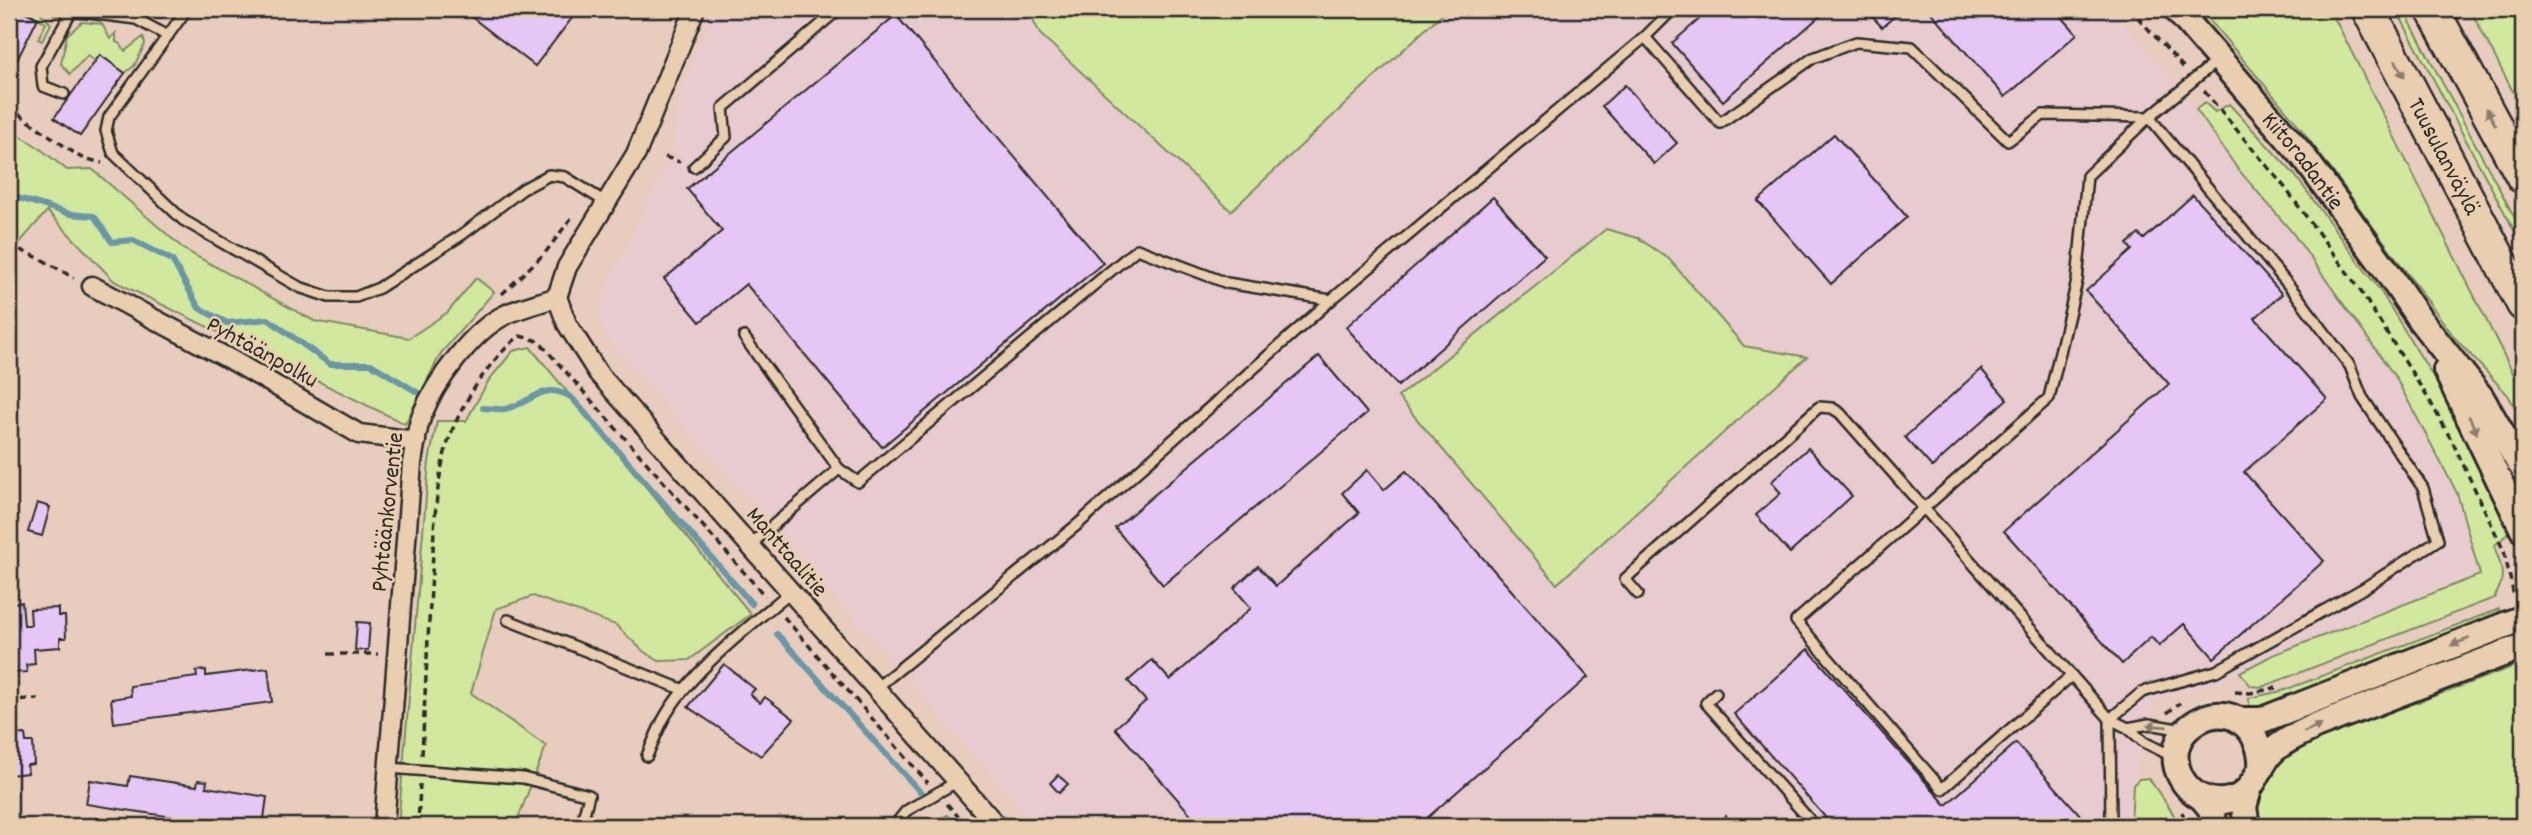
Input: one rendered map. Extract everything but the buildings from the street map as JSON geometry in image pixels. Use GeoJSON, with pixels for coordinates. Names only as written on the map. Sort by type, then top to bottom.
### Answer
{"type":"FeatureCollection","features":[{"type":"Feature","properties":{"kind":"highway","name":"Tuusulanväylä"},"geometry":{"type":"LineString","coordinates":[[2368,9],[2523,304]]}},
{"type":"Feature","properties":{"kind":"highway"},"geometry":{"type":"LineString","coordinates":[[2435,13],[2523,177]]}},
{"type":"Feature","properties":{"kind":"main road","name":"Kiitoradantie"},"geometry":{"type":"LineString","coordinates":[[2176,9],[2303,156],[2420,320],[2482,397],[2523,470]]}},
{"type":"Feature","properties":{"kind":"main road","name":"Kiitoradantie"},"geometry":{"type":"LineString","coordinates":[[2420,320],[2523,530]]}},
{"type":"Feature","properties":{"kind":"main road"},"geometry":{"type":"LineString","coordinates":[[2215,826],[2211,809],[2203,799],[2186,787],[2180,778],[2176,758],[2177,746],[2186,730],[2204,718],[2216,716],[2262,720],[2521,612]]}},
{"type":"Feature","properties":{"kind":"main road"},"geometry":{"type":"LineString","coordinates":[[2203,799],[2217,802],[2232,800],[2255,779],[2272,753],[2315,726],[2523,646]]}},
{"type":"Feature","properties":{"kind":"main road"},"geometry":{"type":"LineString","coordinates":[[2238,720],[2249,728],[2258,741],[2262,756],[2244,807],[2246,826]]}},
{"type":"Feature","properties":{"kind":"street"},"geometry":{"type":"LineString","coordinates":[[557,298],[567,267],[636,154],[695,9]]}},
{"type":"Feature","properties":{"kind":"street","name":"Pyhtäänpolku"},"geometry":{"type":"LineString","coordinates":[[92,286],[235,362],[359,434],[416,441]]}},
{"type":"Feature","properties":{"kind":"street","name":"Pyhtäänkorventie"},"geometry":{"type":"LineString","coordinates":[[384,826],[416,441],[423,412],[455,361],[474,340],[504,316],[557,298]]}},
{"type":"Feature","properties":{"kind":"street","name":"Manttaalitie"},"geometry":{"type":"LineString","coordinates":[[557,298],[567,324],[598,373],[997,826]]}},
{"type":"Feature","properties":{"kind":"lane"},"geometry":{"type":"LineString","coordinates":[[57,9],[136,19],[168,36]]}},
{"type":"Feature","properties":{"kind":"lane"},"geometry":{"type":"LineString","coordinates":[[187,9],[109,117],[106,131],[113,153],[184,220],[299,287],[329,297],[356,297],[379,288],[463,233],[523,188],[549,175],[565,177],[607,203]]}},
{"type":"Feature","properties":{"kind":"lane"},"geometry":{"type":"LineString","coordinates":[[694,167],[726,136],[723,108],[839,9]]}},
{"type":"Feature","properties":{"kind":"lane"},"geometry":{"type":"LineString","coordinates":[[876,688],[1077,524],[1331,300],[1645,37],[1673,9]]}},
{"type":"Feature","properties":{"kind":"lane"},"geometry":{"type":"LineString","coordinates":[[64,94],[43,86],[41,66],[72,10]]}},
{"type":"Feature","properties":{"kind":"lane"},"geometry":{"type":"LineString","coordinates":[[1645,37],[1720,123],[1813,58],[1856,42],[1912,47],[2008,141],[2043,115],[2149,117],[2295,293],[2350,366],[2362,397],[2423,488],[2438,540],[2364,588],[2216,671],[2142,692],[2110,719]]}},
{"type":"Feature","properties":{"kind":"lane"},"geometry":{"type":"LineString","coordinates":[[2071,676],[1942,789],[1793,624],[2049,398],[2077,281],[2087,176],[2149,117],[2220,58]]}},
{"type":"Feature","properties":{"kind":"lane"},"geometry":{"type":"LineString","coordinates":[[744,337],[839,469],[858,482],[1137,249],[1227,283],[1331,300]]}},
{"type":"Feature","properties":{"kind":"lane"},"geometry":{"type":"LineString","coordinates":[[1638,594],[1625,579],[1819,407],[1832,408],[1840,413],[2110,719],[2128,727],[2144,742],[2176,758]]}},
{"type":"Feature","properties":{"kind":"lane"},"geometry":{"type":"LineString","coordinates":[[750,545],[839,469]]}},
{"type":"Feature","properties":{"kind":"lane"},"geometry":{"type":"LineString","coordinates":[[647,755],[664,719],[684,690],[710,663],[790,592]]}},
{"type":"Feature","properties":{"kind":"lane"},"geometry":{"type":"LineString","coordinates":[[508,620],[684,690]]}},
{"type":"Feature","properties":{"kind":"lane"},"geometry":{"type":"LineString","coordinates":[[1716,693],[1706,703],[1815,826]]}},
{"type":"Feature","properties":{"kind":"lane"},"geometry":{"type":"LineString","coordinates":[[2110,719],[2111,826]]}},
{"type":"Feature","properties":{"kind":"lane"},"geometry":{"type":"LineString","coordinates":[[2128,727],[2149,724],[2186,730]]}},
{"type":"Feature","properties":{"kind":"lane"},"geometry":{"type":"LineString","coordinates":[[389,768],[523,778],[589,795],[581,826]]}},
{"type":"Feature","properties":{"kind":"lane"},"geometry":{"type":"LineString","coordinates":[[894,826],[906,811],[958,781]]}},
{"type":"Feature","properties":{"kind":"lane"},"geometry":{"type":"LineString","coordinates":[[793,826],[799,826]]}},
{"type":"Feature","properties":{"kind":"path"},"geometry":{"type":"LineString","coordinates":[[2130,9],[2194,79],[2291,195],[2358,287],[2453,443],[2504,551],[2521,612]]}},
{"type":"Feature","properties":{"kind":"path"},"geometry":{"type":"LineString","coordinates":[[9,107],[80,157],[103,163],[121,161]]}},
{"type":"Feature","properties":{"kind":"path"},"geometry":{"type":"LineString","coordinates":[[495,300],[545,253],[591,191]]}},
{"type":"Feature","properties":{"kind":"path"},"geometry":{"type":"LineString","coordinates":[[9,245],[92,286]]}},
{"type":"Feature","properties":{"kind":"path"},"geometry":{"type":"LineString","coordinates":[[418,826],[436,503],[443,466],[450,437],[464,408],[500,352],[520,336],[542,345],[967,826]]}},
{"type":"Feature","properties":{"kind":"path"},"geometry":{"type":"LineString","coordinates":[[9,700],[38,699]]}},
{"type":"Feature","properties":{"kind":"shaded area"},"geometry":{"type":"Polygon","coordinates":[[[712,9],[2110,9],[2170,76],[2288,223],[2396,378],[2457,493],[2480,575],[2273,655],[2227,679],[2155,701],[2137,772],[2147,826],[1037,826],[613,346],[601,322],[601,303],[606,288],[671,154],[680,96],[712,9]],[[1606,229],[1398,397],[1806,357],[1744,346],[1669,259],[1606,229]]]}},
{"type":"Feature","properties":{"kind":"green space"},"geometry":{"type":"Polygon","coordinates":[[[31,9],[37,9],[51,24],[42,41],[38,39],[46,23],[29,12],[31,9]]]}},
{"type":"Feature","properties":{"kind":"green space"},"geometry":{"type":"Polygon","coordinates":[[[1028,9],[1101,9],[1110,19],[1123,9],[1447,9],[1231,211],[1040,34],[1028,9]]]}},
{"type":"Feature","properties":{"kind":"green space"},"geometry":{"type":"Polygon","coordinates":[[[2200,9],[2330,9],[2523,393],[2523,422],[2508,395],[2455,338],[2296,122],[2200,9]]]}},
{"type":"Feature","properties":{"kind":"green space"},"geometry":{"type":"Polygon","coordinates":[[[2396,9],[2403,9],[2523,233],[2523,247],[2396,9]]]}},
{"type":"Feature","properties":{"kind":"green space"},"geometry":{"type":"Polygon","coordinates":[[[2470,9],[2515,9],[2523,23],[2523,111],[2470,9]]]}},
{"type":"Feature","properties":{"kind":"green space"},"geometry":{"type":"Polygon","coordinates":[[[82,22],[102,24],[110,39],[116,33],[116,42],[125,51],[143,37],[145,44],[134,66],[125,73],[100,55],[95,61],[88,55],[70,74],[61,64],[67,35],[82,22]]]}},
{"type":"Feature","properties":{"kind":"green space"},"geometry":{"type":"Polygon","coordinates":[[[2205,103],[2215,112],[2229,104],[2294,174],[2381,292],[2448,401],[2511,531],[2494,546],[2502,578],[2494,598],[2262,687],[2251,686],[2240,672],[2273,655],[2480,575],[2457,493],[2396,378],[2292,232],[2237,168],[2196,109],[2205,103]]]}},
{"type":"Feature","properties":{"kind":"green space"},"geometry":{"type":"Polygon","coordinates":[[[9,129],[67,170],[92,169],[185,250],[314,321],[409,338],[448,312],[476,278],[494,292],[441,353],[405,424],[114,281],[47,211],[9,255],[9,129]]]}},
{"type":"Feature","properties":{"kind":"green space"},"geometry":{"type":"Polygon","coordinates":[[[1606,229],[1638,238],[1669,259],[1744,346],[1807,357],[1557,584],[1398,397],[1606,229]]]}},
{"type":"Feature","properties":{"kind":"green space"},"geometry":{"type":"Polygon","coordinates":[[[530,347],[751,614],[689,660],[659,661],[643,651],[616,625],[533,596],[496,609],[471,693],[546,746],[515,826],[398,826],[429,462],[437,421],[466,421],[489,380],[513,351],[530,347]]]}},
{"type":"Feature","properties":{"kind":"green space"},"geometry":{"type":"Polygon","coordinates":[[[2499,609],[2501,615],[2275,705],[2249,711],[2249,698],[2282,691],[2499,609]]]}},
{"type":"Feature","properties":{"kind":"green space"},"geometry":{"type":"Polygon","coordinates":[[[2523,663],[2523,826],[2255,826],[2254,806],[2263,786],[2281,763],[2302,745],[2523,663]]]}},
{"type":"Feature","properties":{"kind":"green space"},"geometry":{"type":"Polygon","coordinates":[[[2149,778],[2171,810],[2178,826],[2131,826],[2133,785],[2139,779],[2149,778]]]}},
{"type":"Feature","properties":{"kind":"green space"},"geometry":{"type":"Polygon","coordinates":[[[948,815],[958,826],[922,826],[948,815]]]}},
{"type":"Feature","properties":{"kind":"waterway"},"geometry":{"type":"LineString","coordinates":[[9,195],[70,214],[94,216],[112,242],[133,240],[172,260],[199,308],[227,323],[268,319],[330,364],[371,364],[417,392]]}},
{"type":"Feature","properties":{"kind":"waterway"},"geometry":{"type":"LineString","coordinates":[[483,408],[505,409],[538,394],[553,391],[572,398],[752,604]]}},
{"type":"Feature","properties":{"kind":"waterway"},"geometry":{"type":"LineString","coordinates":[[777,634],[923,795]]}}]}
